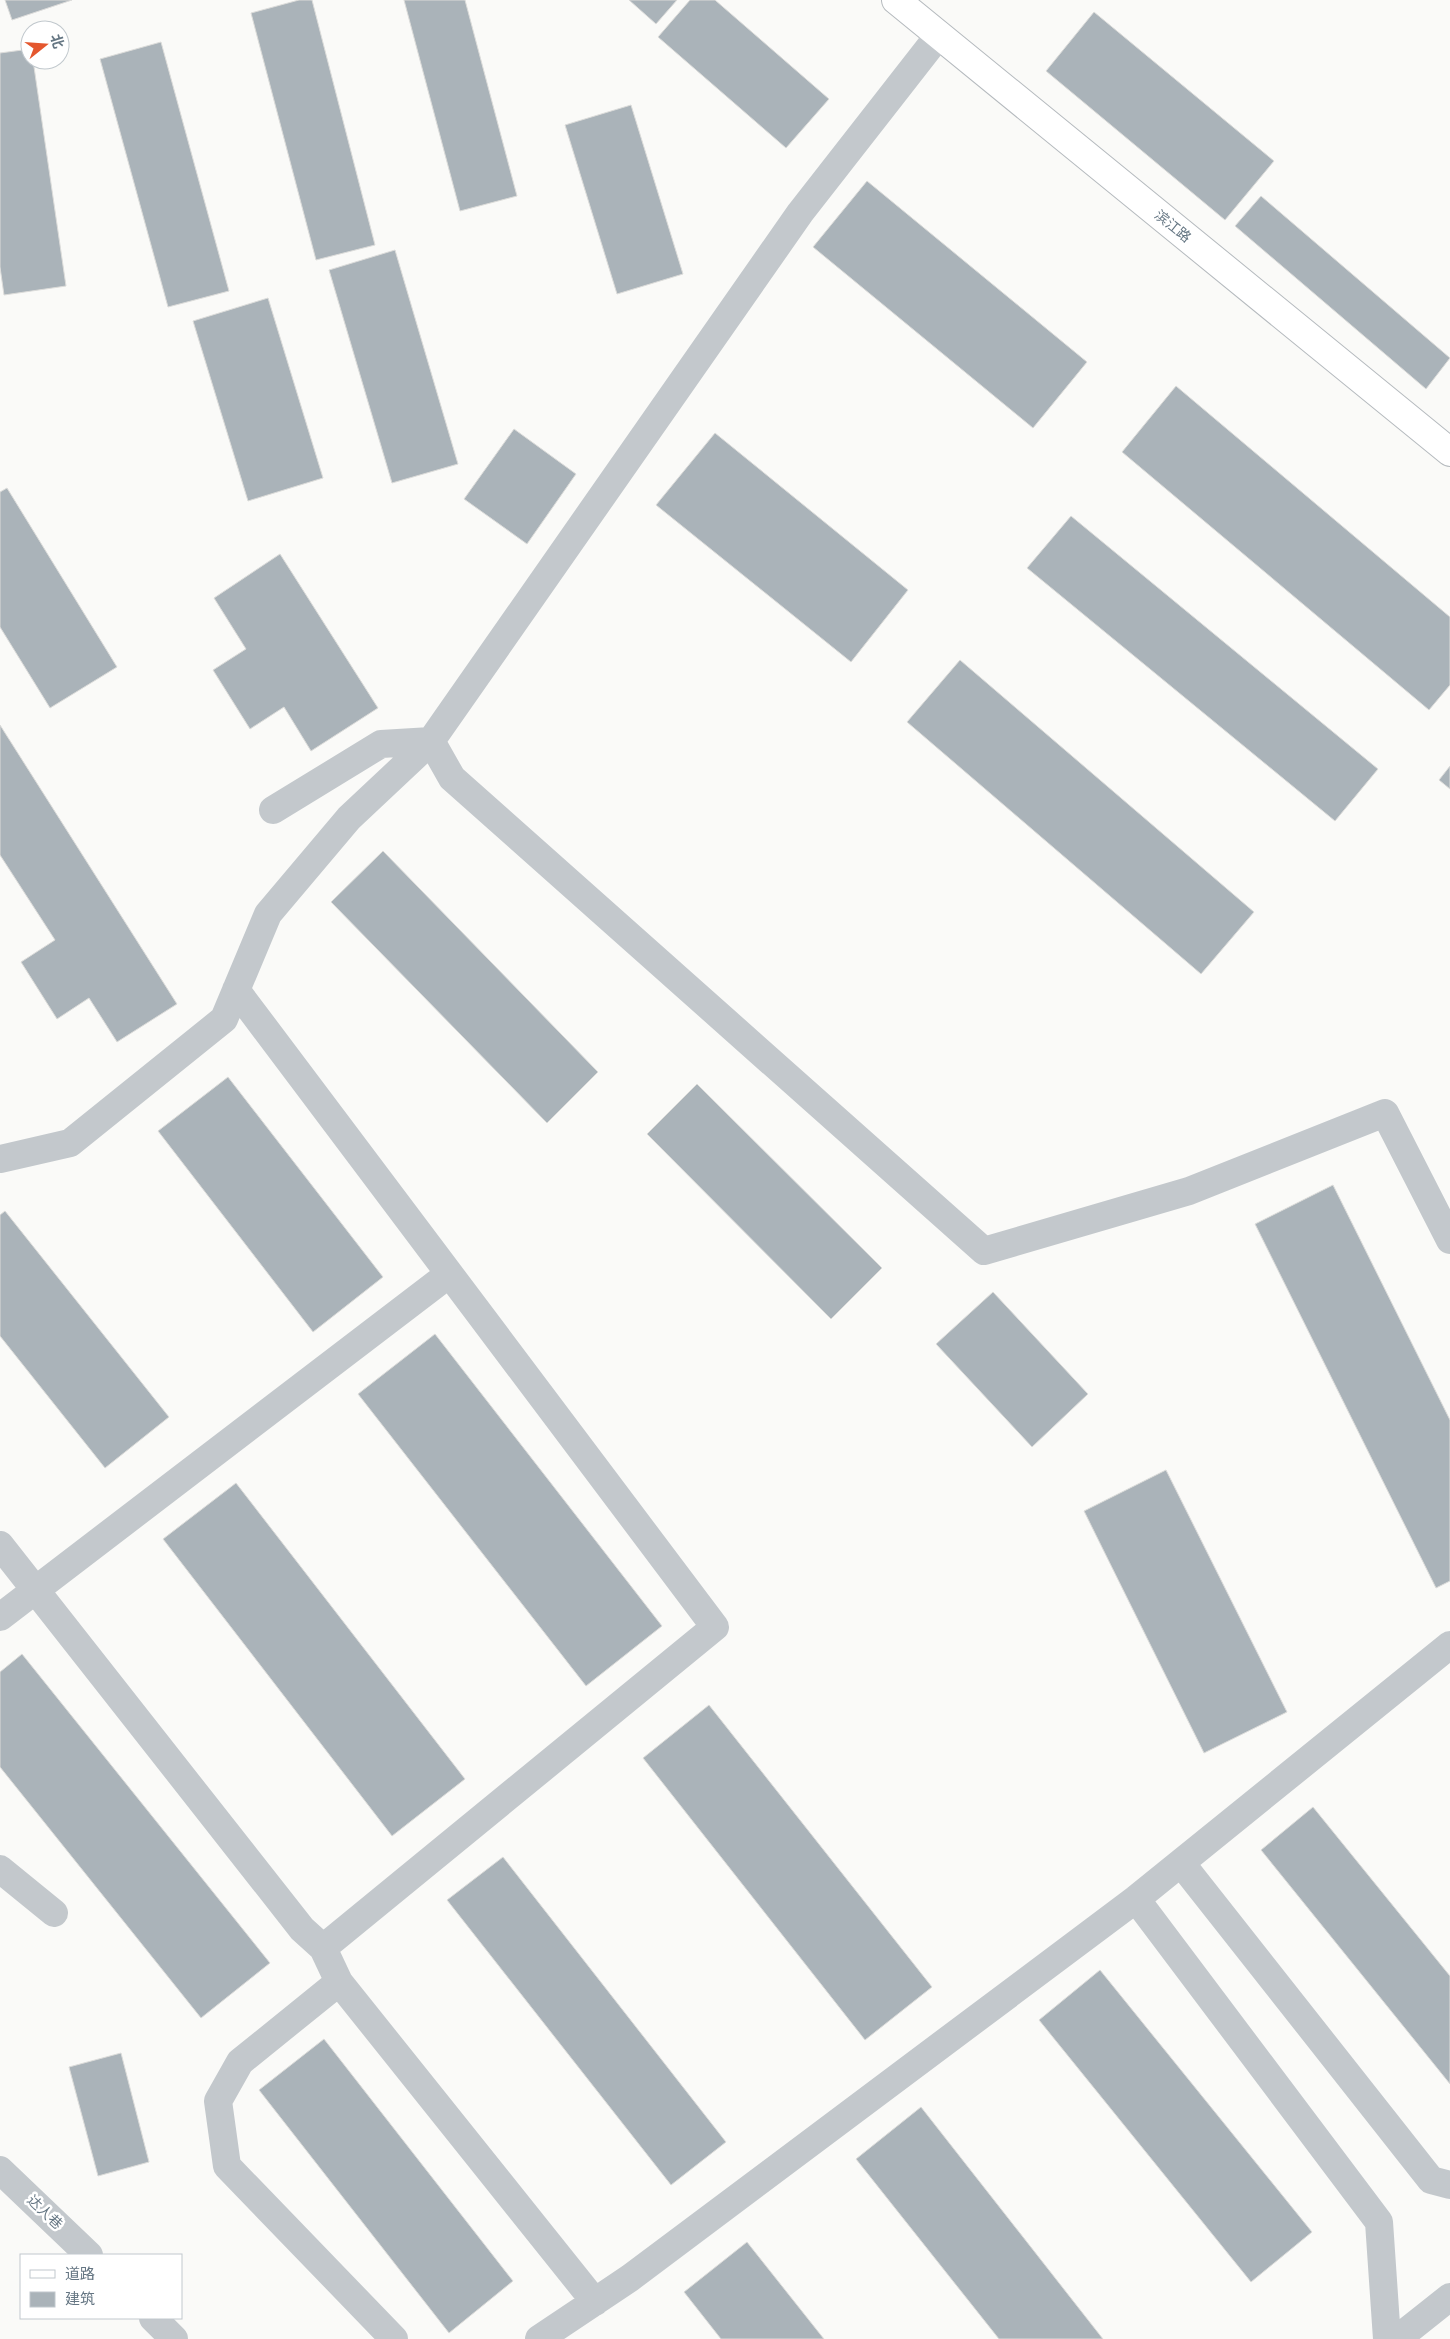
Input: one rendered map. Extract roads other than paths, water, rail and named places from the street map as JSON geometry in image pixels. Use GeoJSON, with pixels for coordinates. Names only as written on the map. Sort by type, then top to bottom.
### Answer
{"type":"FeatureCollection","features":[{"type":"Feature","properties":{"kind":"main road","name":"滨江路"},"geometry":{"type":"LineString","coordinates":[[896,0],[1450,452]]}},
{"type":"Feature","properties":{"kind":"street"},"geometry":{"type":"LineString","coordinates":[[0,1159],[70,1143],[224,1019],[268,914],[349,818],[432,741],[800,213],[939,35]]}},
{"type":"Feature","properties":{"kind":"street"},"geometry":{"type":"LineString","coordinates":[[273,810],[382,744],[432,741]]}},
{"type":"Feature","properties":{"kind":"street"},"geometry":{"type":"LineString","coordinates":[[432,741],[452,778],[984,1251],[1189,1191],[1385,1113],[1450,1240]]}},
{"type":"Feature","properties":{"kind":"street"},"geometry":{"type":"LineString","coordinates":[[236,990],[715,1627],[323,1948]]}},
{"type":"Feature","properties":{"kind":"street"},"geometry":{"type":"LineString","coordinates":[[0,1617],[449,1274]]}},
{"type":"Feature","properties":{"kind":"street"},"geometry":{"type":"LineString","coordinates":[[0,1545],[302,1929],[323,1948],[339,1982],[595,2302]]}},
{"type":"Feature","properties":{"kind":"street"},"geometry":{"type":"LineString","coordinates":[[539,2339],[638,2272],[1136,1900],[1450,1645]]}},
{"type":"Feature","properties":{"kind":"street"},"geometry":{"type":"LineString","coordinates":[[1181,1863],[1431,2180],[1450,2185]]}},
{"type":"Feature","properties":{"kind":"street"},"geometry":{"type":"LineString","coordinates":[[0,1869],[54,1913]]}},
{"type":"Feature","properties":{"kind":"street"},"geometry":{"type":"LineString","coordinates":[[1136,1900],[1379,2222],[1386,2339]]}},
{"type":"Feature","properties":{"kind":"street"},"geometry":{"type":"LineString","coordinates":[[339,1982],[240,2062],[218,2100],[227,2166],[394,2339]]}},
{"type":"Feature","properties":{"kind":"street","name":"达人巷"},"geometry":{"type":"LineString","coordinates":[[0,2170],[89,2254]]}},
{"type":"Feature","properties":{"kind":"street"},"geometry":{"type":"LineString","coordinates":[[1397,2339],[1450,2297]]}},
{"type":"Feature","properties":{"kind":"street"},"geometry":{"type":"LineString","coordinates":[[154,2319],[174,2339]]}}]}
